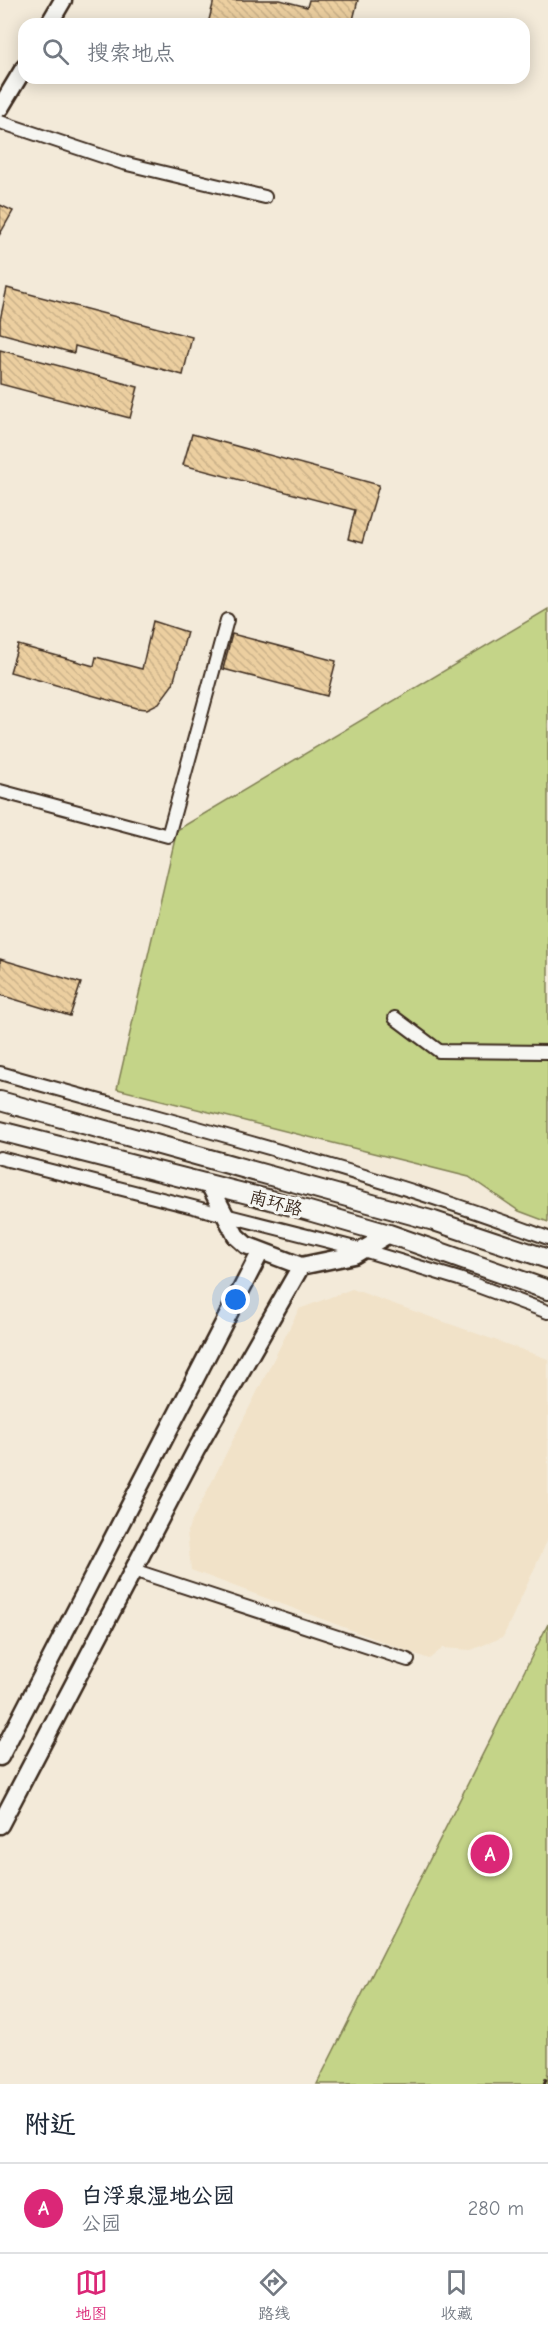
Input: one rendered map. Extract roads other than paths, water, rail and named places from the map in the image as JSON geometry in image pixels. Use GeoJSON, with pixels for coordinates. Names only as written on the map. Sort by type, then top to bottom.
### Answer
{"type":"FeatureCollection","features":[{"type":"Feature","properties":{"kind":"main road"},"geometry":{"type":"LineString","coordinates":[[52,18],[63,0]]}},
{"type":"Feature","properties":{"kind":"main road"},"geometry":{"type":"LineString","coordinates":[[3,99],[18,77]]}},
{"type":"Feature","properties":{"kind":"main road","name":"南环路"},"geometry":{"type":"LineString","coordinates":[[0,1101],[434,1221],[548,1259]]}},
{"type":"Feature","properties":{"kind":"main road","name":"南环路"},"geometry":{"type":"LineString","coordinates":[[0,1131],[267,1199],[388,1234],[548,1290]]}},
{"type":"Feature","properties":{"kind":"main road"},"geometry":{"type":"LineString","coordinates":[[210,1186],[236,1236],[246,1245],[301,1266],[354,1255],[388,1234]]}},
{"type":"Feature","properties":{"kind":"main road"},"geometry":{"type":"LineString","coordinates":[[0,1757],[260,1252]]}},
{"type":"Feature","properties":{"kind":"main road"},"geometry":{"type":"LineString","coordinates":[[0,1825],[196,1450],[301,1266]]}},
{"type":"Feature","properties":{"kind":"street"},"geometry":{"type":"LineString","coordinates":[[0,122],[112,160],[265,197]]}},
{"type":"Feature","properties":{"kind":"street"},"geometry":{"type":"LineString","coordinates":[[0,791],[168,836],[227,620]]}},
{"type":"Feature","properties":{"kind":"street"},"geometry":{"type":"LineString","coordinates":[[395,1018],[439,1051],[548,1052]]}},
{"type":"Feature","properties":{"kind":"street"},"geometry":{"type":"LineString","coordinates":[[0,1073],[368,1178],[548,1238]]}},
{"type":"Feature","properties":{"kind":"street"},"geometry":{"type":"LineString","coordinates":[[0,1158],[363,1250],[459,1279],[548,1312]]}},
{"type":"Feature","properties":{"kind":"street"},"geometry":{"type":"LineString","coordinates":[[133,1570],[408,1660]]}},
{"type":"Feature","properties":{"kind":"place","name":"白浮泉湿地公园"},"geometry":{"type":"Point","coordinates":[490,1854]}}]}
